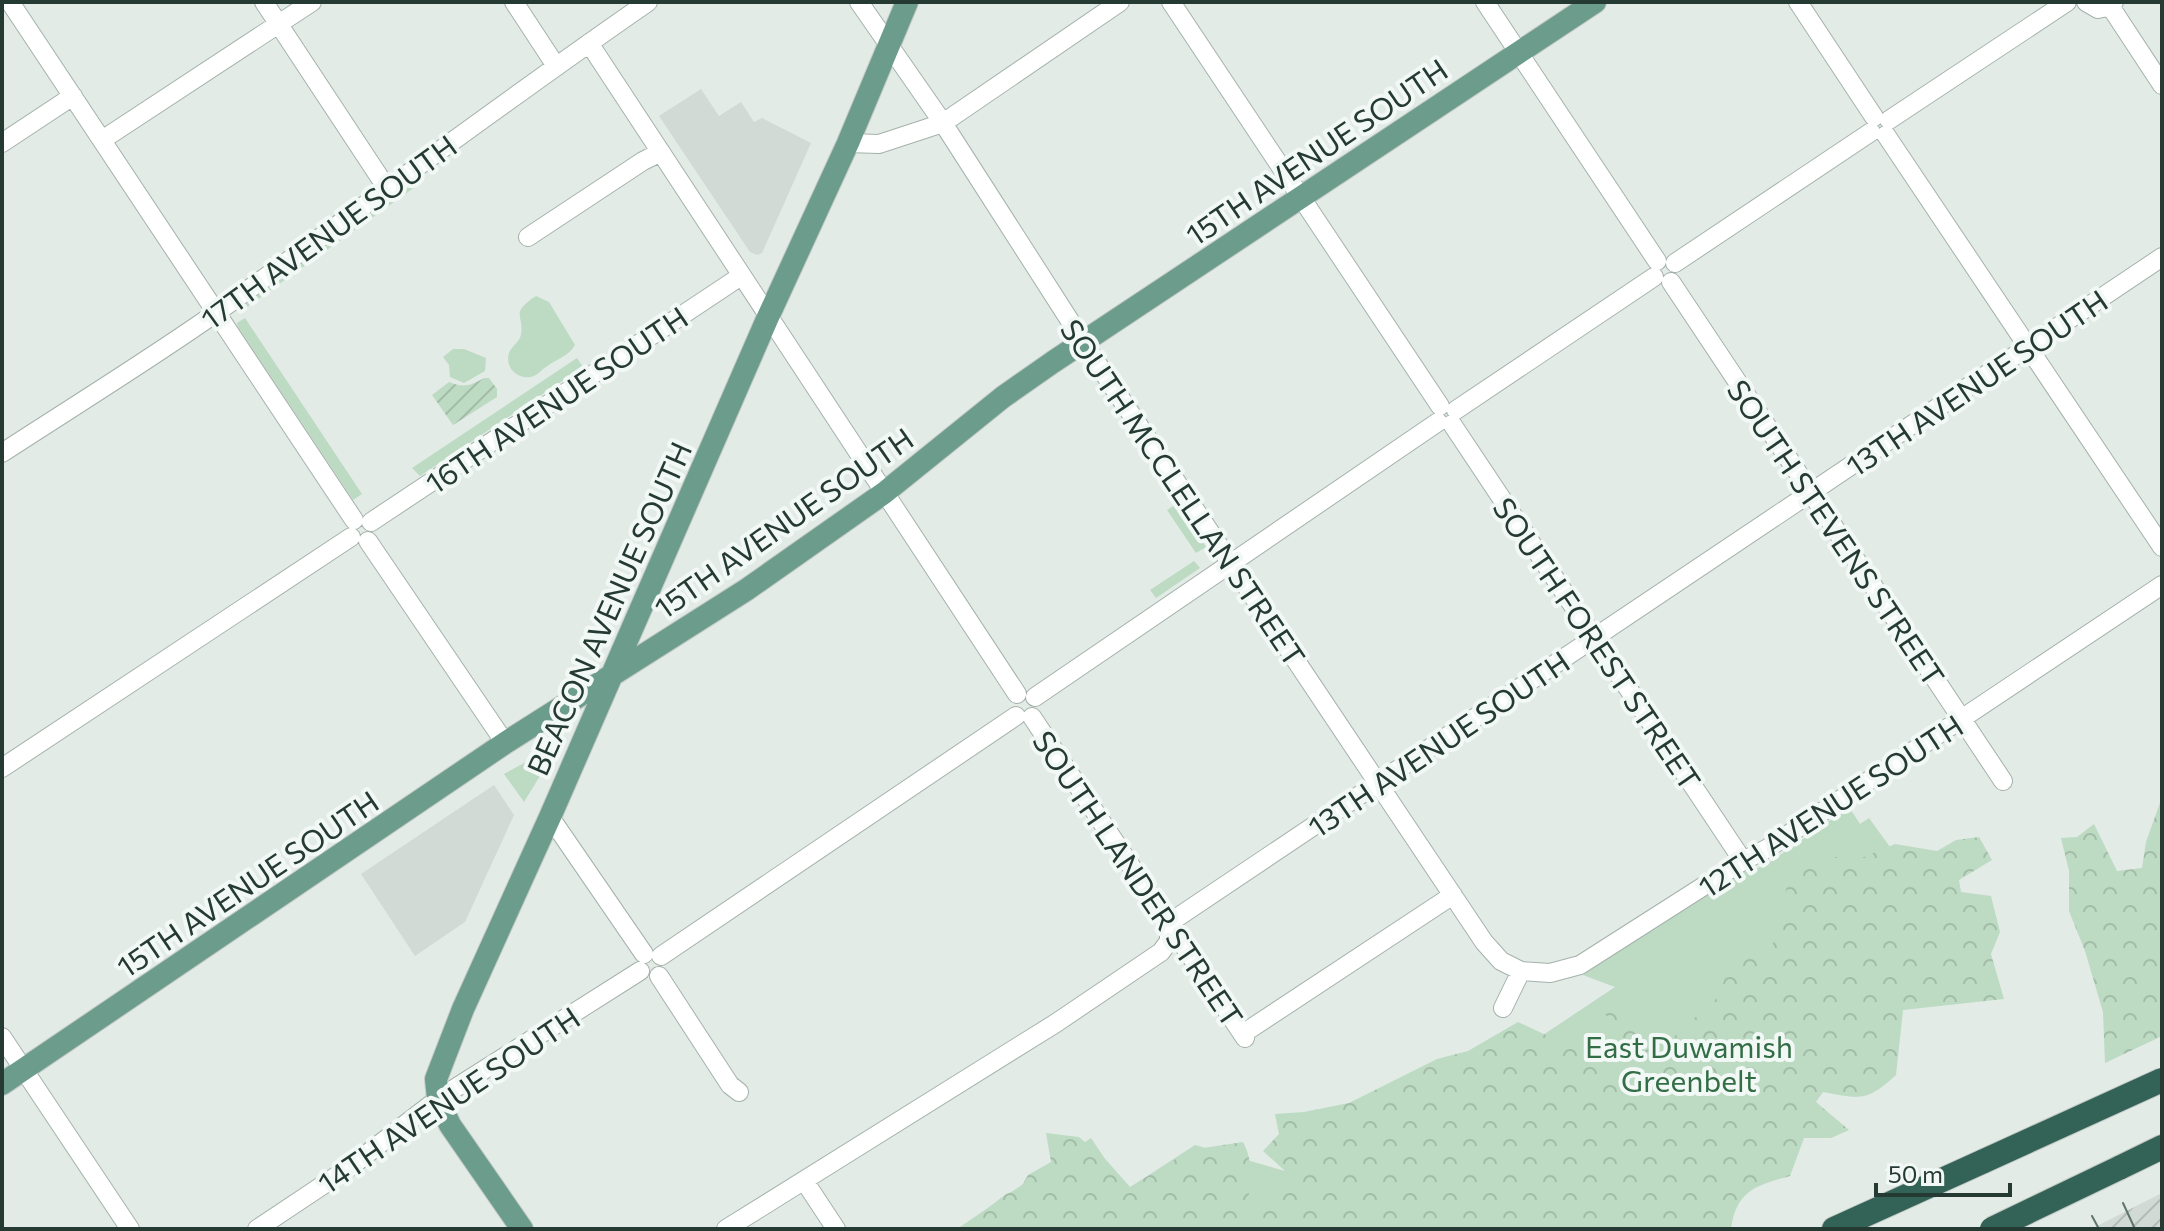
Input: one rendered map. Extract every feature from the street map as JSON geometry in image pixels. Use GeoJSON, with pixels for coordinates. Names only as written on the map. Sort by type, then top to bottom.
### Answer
{"type":"FeatureCollection","features":[{"type":"Feature","properties":{"kind":"highway"},"geometry":{"type":"LineString","coordinates":[[1834,1229],[2162,1080]]}},
{"type":"Feature","properties":{"kind":"highway"},"geometry":{"type":"LineString","coordinates":[[1992,1229],[2162,1147]]}},
{"type":"Feature","properties":{"kind":"highway"},"geometry":{"type":"LineString","coordinates":[[2119,1168],[2162,1156]]}},
{"type":"Feature","properties":{"kind":"main road","name":"BEACON AVENUE SOUTH"},"geometry":{"type":"LineString","coordinates":[[438,1099],[436,1079],[445,1053],[768,317],[848,143],[907,2]]}},
{"type":"Feature","properties":{"kind":"main road","name":"15TH AVENUE SOUTH"},"geometry":{"type":"LineString","coordinates":[[2,1084],[505,743],[746,590],[884,493],[1003,397],[1595,2]]}},
{"type":"Feature","properties":{"kind":"main road"},"geometry":{"type":"LineString","coordinates":[[438,1099],[450,1125],[522,1229]]}},
{"type":"Feature","properties":{"kind":"street"},"geometry":{"type":"LineString","coordinates":[[10,2],[505,743]]}},
{"type":"Feature","properties":{"kind":"street"},"geometry":{"type":"LineString","coordinates":[[264,2],[388,190]]}},
{"type":"Feature","properties":{"kind":"street"},"geometry":{"type":"LineString","coordinates":[[102,140],[312,2]]}},
{"type":"Feature","properties":{"kind":"street"},"geometry":{"type":"LineString","coordinates":[[514,2],[556,66]]}},
{"type":"Feature","properties":{"kind":"street","name":"17TH AVENUE SOUTH"},"geometry":{"type":"LineString","coordinates":[[2,453],[216,312],[648,2]]}},
{"type":"Feature","properties":{"kind":"street","name":"SOUTH MCCLELLAN STREET"},"geometry":{"type":"LineString","coordinates":[[859,2],[943,123],[1083,342],[1453,895],[1494,954],[1521,971]]}},
{"type":"Feature","properties":{"kind":"street"},"geometry":{"type":"LineString","coordinates":[[848,143],[879,144],[943,123],[1120,2]]}},
{"type":"Feature","properties":{"kind":"street","name":"SOUTH FOREST STREET"},"geometry":{"type":"LineString","coordinates":[[1171,2],[1743,861]]}},
{"type":"Feature","properties":{"kind":"street","name":"SOUTH STEVENS STREET"},"geometry":{"type":"LineString","coordinates":[[1485,2],[2003,781]]}},
{"type":"Feature","properties":{"kind":"street"},"geometry":{"type":"LineString","coordinates":[[1798,2],[2162,547]]}},
{"type":"Feature","properties":{"kind":"street"},"geometry":{"type":"LineString","coordinates":[[1026,695],[1231,563],[2067,2]]}},
{"type":"Feature","properties":{"kind":"street"},"geometry":{"type":"LineString","coordinates":[[2086,2],[2098,9],[2112,4],[2162,85]]}},
{"type":"Feature","properties":{"kind":"street"},"geometry":{"type":"LineString","coordinates":[[589,43],[884,493],[1038,708],[1024,716]]}},
{"type":"Feature","properties":{"kind":"street"},"geometry":{"type":"LineString","coordinates":[[2,143],[73,96]]}},
{"type":"Feature","properties":{"kind":"street"},"geometry":{"type":"LineString","coordinates":[[528,237],[661,152]]}},
{"type":"Feature","properties":{"kind":"street","name":"13TH AVENUE SOUTH"},"geometry":{"type":"LineString","coordinates":[[1169,923],[2162,257]]}},
{"type":"Feature","properties":{"kind":"street","name":"16TH AVENUE SOUTH"},"geometry":{"type":"LineString","coordinates":[[2,768],[741,276]]}},
{"type":"Feature","properties":{"kind":"street","name":"12TH AVENUE SOUTH"},"geometry":{"type":"LineString","coordinates":[[1521,971],[1550,973],[1580,965],[1768,848],[2162,585]]}},
{"type":"Feature","properties":{"kind":"street","name":"SOUTH LANDER STREET"},"geometry":{"type":"LineString","coordinates":[[1024,716],[1244,1036],[1453,895]]}},
{"type":"Feature","properties":{"kind":"street","name":"14TH AVENUE SOUTH"},"geometry":{"type":"LineString","coordinates":[[257,1229],[350,1167],[438,1099],[1024,716]]}},
{"type":"Feature","properties":{"kind":"street"},"geometry":{"type":"LineString","coordinates":[[550,817],[648,960],[649,978],[659,976],[730,1085],[739,1092]]}},
{"type":"Feature","properties":{"kind":"street"},"geometry":{"type":"LineString","coordinates":[[726,1229],[1056,1023],[1161,952],[1169,941],[1169,923]]}},
{"type":"Feature","properties":{"kind":"street"},"geometry":{"type":"LineString","coordinates":[[1503,1008],[1521,971]]}},
{"type":"Feature","properties":{"kind":"street"},"geometry":{"type":"LineString","coordinates":[[2,1037],[130,1229]]}},
{"type":"Feature","properties":{"kind":"street"},"geometry":{"type":"LineString","coordinates":[[805,1182],[836,1229]]}},
{"type":"Feature","properties":{"kind":"shaded area"},"geometry":{"type":"Polygon","coordinates":[[[701,89],[719,116],[741,102],[754,122],[762,118],[811,143],[762,253],[757,255],[750,252],[659,116],[701,89]]]}},
{"type":"Feature","properties":{"kind":"shaded area"},"geometry":{"type":"Polygon","coordinates":[[[494,785],[514,815],[465,922],[415,956],[361,874],[494,785]]]}},
{"type":"Feature","properties":{"kind":"shaded area"},"geometry":{"type":"Polygon","coordinates":[[[2162,1193],[2162,1229],[2091,1229],[2162,1193]]]}},
{"type":"Feature","properties":{"kind":"green space"},"geometry":{"type":"Polygon","coordinates":[[[413,184],[415,187],[247,307],[246,304],[413,184]]]}},
{"type":"Feature","properties":{"kind":"green space"},"geometry":{"type":"Polygon","coordinates":[[[536,296],[549,302],[575,345],[566,355],[537,374],[525,377],[513,371],[508,358],[522,331],[522,307],[536,296]]]}},
{"type":"Feature","properties":{"kind":"green space"},"geometry":{"type":"Polygon","coordinates":[[[245,318],[362,494],[353,500],[238,327],[237,323],[245,318]]]}},
{"type":"Feature","properties":{"kind":"green space"},"geometry":{"type":"Polygon","coordinates":[[[453,349],[464,349],[486,358],[485,371],[464,383],[450,377],[449,365],[443,357],[453,349]]]}},
{"type":"Feature","properties":{"kind":"green space"},"geometry":{"type":"Polygon","coordinates":[[[577,358],[583,367],[420,476],[412,468],[577,358]]]}},
{"type":"Feature","properties":{"kind":"green space"},"geometry":{"type":"Polygon","coordinates":[[[489,378],[497,389],[497,397],[453,425],[432,395],[449,382],[467,385],[489,378]]]}},
{"type":"Feature","properties":{"kind":"green space"},"geometry":{"type":"Polygon","coordinates":[[[1178,503],[1206,547],[1196,553],[1167,510],[1178,503]]]}},
{"type":"Feature","properties":{"kind":"green space"},"geometry":{"type":"Polygon","coordinates":[[[1194,561],[1200,568],[1156,598],[1150,590],[1194,561]]]}},
{"type":"Feature","properties":{"kind":"green space"},"geometry":{"type":"Polygon","coordinates":[[[546,751],[551,758],[524,802],[504,774],[546,751]]]}},
{"type":"Feature","properties":{"kind":"green space"},"geometry":{"type":"Polygon","coordinates":[[[2162,797],[2162,1036],[2105,1063],[2103,1012],[2085,951],[2069,911],[2069,871],[2061,838],[2077,837],[2094,824],[2117,871],[2142,868],[2146,842],[2162,797]]]}},
{"type":"Feature","properties":{"kind":"green space","name":"East Duwamish Greenbelt"},"geometry":{"type":"Polygon","coordinates":[[[1849,807],[1860,824],[1869,818],[1929,901],[1601,1229],[957,1229],[1091,1138],[1126,1190],[1195,1145],[1316,1180],[1359,1158],[1615,987],[1583,975],[1728,878],[1766,865],[1849,807]]]}},
{"type":"Feature","properties":{"kind":"green space","name":"East Duwamish Greenbelt"},"geometry":{"type":"Polygon","coordinates":[[[1979,837],[1992,860],[1959,880],[1961,892],[1991,896],[2000,932],[1991,954],[2004,999],[1903,1010],[1896,1075],[1877,1090],[1863,1096],[1823,1092],[1816,1102],[1849,1130],[1831,1138],[1804,1138],[1790,1176],[1758,1187],[1743,1198],[1731,1229],[1251,1229],[1261,1211],[1280,1199],[1287,1184],[1284,1170],[1263,1151],[1279,1134],[1275,1114],[1349,1103],[1437,1059],[1468,1051],[1518,1022],[1578,1050],[1646,1089],[1648,1078],[1601,1008],[1620,1009],[1658,1051],[1718,997],[1729,967],[1773,944],[1789,877],[1826,857],[1864,857],[1895,844],[1937,851],[1956,840],[1979,837]]]}},
{"type":"Feature","properties":{"kind":"green space"},"geometry":{"type":"Polygon","coordinates":[[[1046,1133],[1079,1137],[1107,1161],[1130,1187],[1190,1150],[1243,1142],[1251,1174],[1241,1229],[961,1229],[1006,1194],[1020,1189],[1028,1175],[1051,1162],[1046,1133]]]}},
{"type":"Feature","properties":{"kind":"tram line"},"geometry":{"type":"LineString","coordinates":[[2123,1203],[2135,1229]]}},
{"type":"Feature","properties":{"kind":"tram line"},"geometry":{"type":"LineString","coordinates":[[2092,1216],[2099,1229]]}}]}
